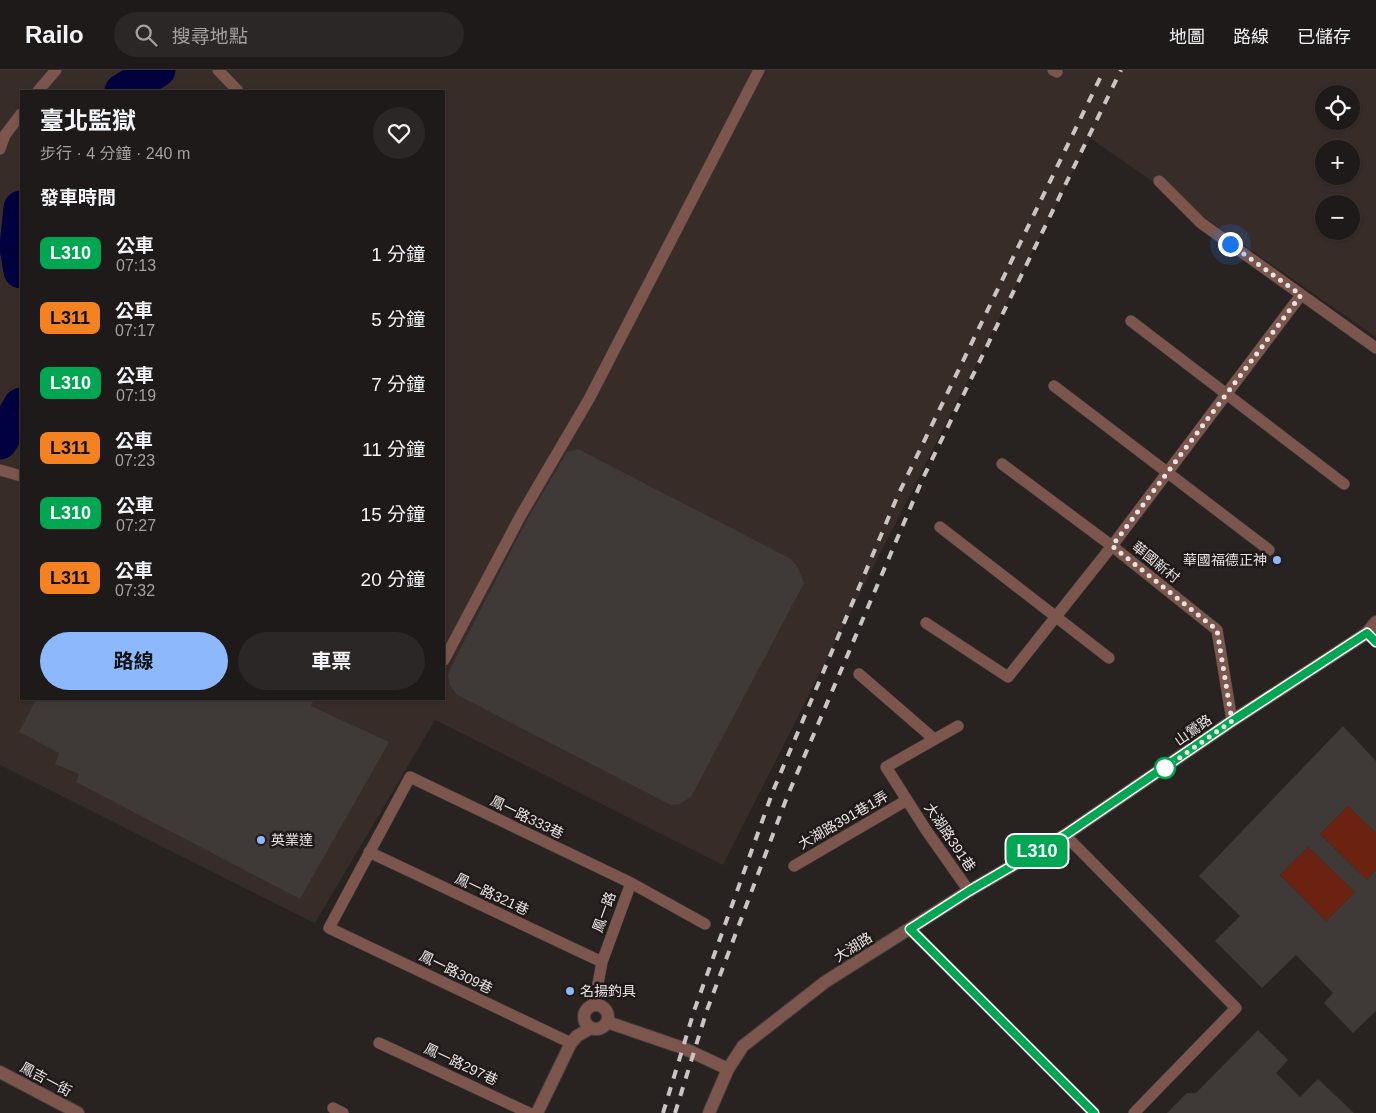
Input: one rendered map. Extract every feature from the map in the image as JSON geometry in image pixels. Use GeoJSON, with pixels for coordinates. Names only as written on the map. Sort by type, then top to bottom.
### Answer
{"type":"FeatureCollection","features":[{"type":"Feature","properties":{"kind":"street","name":"山鶯路"},"geometry":{"type":"LineString","coordinates":[[1050,844],[1232,721],[1372,638],[1376,622]]}},
{"type":"Feature","properties":{"kind":"street","name":"大湖路"},"geometry":{"type":"LineString","coordinates":[[709,1113],[728,1069],[743,1046],[825,982],[969,891],[1050,844]]}},
{"type":"Feature","properties":{"kind":"street"},"geometry":{"type":"LineString","coordinates":[[537,1113],[571,1043],[577,1036],[591,1028],[602,1028],[607,1022],[606,1011],[601,1006],[594,1005]]}},
{"type":"Feature","properties":{"kind":"street","name":"鳳一路"},"geometry":{"type":"LineString","coordinates":[[591,1028],[586,1023],[584,1016],[587,1009],[594,1005]]}},
{"type":"Feature","properties":{"kind":"street"},"geometry":{"type":"LineString","coordinates":[[607,1022],[683,1048],[728,1069]]}},
{"type":"Feature","properties":{"kind":"street","name":"鳳吉一街"},"geometry":{"type":"LineString","coordinates":[[0,1072],[78,1113]]}},
{"type":"Feature","properties":{"kind":"lane"},"geometry":{"type":"LineString","coordinates":[[39,90],[56,70]]}},
{"type":"Feature","properties":{"kind":"lane"},"geometry":{"type":"LineString","coordinates":[[218,70],[237,90]]}},
{"type":"Feature","properties":{"kind":"lane"},"geometry":{"type":"LineString","coordinates":[[445,658],[521,515],[589,398],[759,70]]}},
{"type":"Feature","properties":{"kind":"lane"},"geometry":{"type":"LineString","coordinates":[[0,149],[5,135],[20,115]]}},
{"type":"Feature","properties":{"kind":"lane"},"geometry":{"type":"LineString","coordinates":[[1159,182],[1201,223],[1376,348]]}},
{"type":"Feature","properties":{"kind":"lane"},"geometry":{"type":"LineString","coordinates":[[926,623],[1008,677],[1112,546],[1301,295]]}},
{"type":"Feature","properties":{"kind":"lane"},"geometry":{"type":"LineString","coordinates":[[1130,321],[1344,484]]}},
{"type":"Feature","properties":{"kind":"lane"},"geometry":{"type":"LineString","coordinates":[[1054,386],[1269,550]]}},
{"type":"Feature","properties":{"kind":"lane","name":"華國新村"},"geometry":{"type":"LineString","coordinates":[[1002,464],[1112,546],[1217,630],[1232,721]]}},
{"type":"Feature","properties":{"kind":"lane"},"geometry":{"type":"LineString","coordinates":[[0,470],[20,476]]}},
{"type":"Feature","properties":{"kind":"lane"},"geometry":{"type":"LineString","coordinates":[[940,528],[1109,658]]}},
{"type":"Feature","properties":{"kind":"lane"},"geometry":{"type":"LineString","coordinates":[[860,674],[934,739],[958,726]]}},
{"type":"Feature","properties":{"kind":"lane","name":"大湖路391巷"},"geometry":{"type":"LineString","coordinates":[[934,739],[886,767],[969,891]]}},
{"type":"Feature","properties":{"kind":"lane","name":"鳳一路333巷"},"geometry":{"type":"LineString","coordinates":[[369,852],[410,777],[631,883]]}},
{"type":"Feature","properties":{"kind":"lane","name":"大湖路391巷1弄"},"geometry":{"type":"LineString","coordinates":[[794,866],[907,800]]}},
{"type":"Feature","properties":{"kind":"lane"},"geometry":{"type":"LineString","coordinates":[[1065,835],[1236,1008],[1134,1113]]}},
{"type":"Feature","properties":{"kind":"lane","name":"鳳一路309巷"},"geometry":{"type":"LineString","coordinates":[[369,852],[329,928],[571,1043]]}},
{"type":"Feature","properties":{"kind":"lane","name":"鳳一路321巷"},"geometry":{"type":"LineString","coordinates":[[369,852],[602,962]]}},
{"type":"Feature","properties":{"kind":"lane","name":"鳳一路"},"geometry":{"type":"LineString","coordinates":[[594,1005],[602,962],[631,883],[705,924]]}},
{"type":"Feature","properties":{"kind":"lane"},"geometry":{"type":"LineString","coordinates":[[910,929],[1094,1113]]}},
{"type":"Feature","properties":{"kind":"lane","name":"鳳一路297巷"},"geometry":{"type":"LineString","coordinates":[[379,1043],[530,1113]]}},
{"type":"Feature","properties":{"kind":"shaded area"},"geometry":{"type":"Polygon","coordinates":[[[0,70],[1376,70],[1376,337],[1090,138],[723,865],[435,720],[315,923],[0,765],[0,70]]]}},
{"type":"Feature","properties":{"kind":"shaded area"},"geometry":{"type":"Polygon","coordinates":[[[1348,806],[1376,833],[1376,870],[1367,880],[1320,834],[1348,806]]]}},
{"type":"Feature","properties":{"kind":"shaded area"},"geometry":{"type":"Polygon","coordinates":[[[1308,847],[1355,892],[1326,921],[1280,875],[1308,847]]]}},
{"type":"Feature","properties":{"kind":"building"},"geometry":{"type":"Polygon","coordinates":[[[578,449],[791,559],[797,566],[804,583],[691,797],[680,804],[671,805],[457,695],[450,685],[448,675],[452,665],[528,518],[567,452],[578,449]]]}},
{"type":"Feature","properties":{"kind":"building","name":"英業達"},"geometry":{"type":"Polygon","coordinates":[[[35,700],[314,700],[311,706],[389,742],[300,899],[76,782],[79,774],[55,764],[59,753],[19,732],[35,700]]]}},
{"type":"Feature","properties":{"kind":"building"},"geometry":{"type":"Polygon","coordinates":[[[1343,726],[1376,761],[1376,833],[1348,806],[1320,834],[1367,880],[1376,870],[1376,1011],[1353,1033],[1324,1003],[1333,993],[1296,955],[1262,988],[1215,941],[1240,916],[1199,876],[1343,726]],[[1308,847],[1280,875],[1326,921],[1355,892],[1308,847]]]}},
{"type":"Feature","properties":{"kind":"building"},"geometry":{"type":"Polygon","coordinates":[[[1258,1030],[1288,1060],[1276,1073],[1300,1097],[1318,1079],[1354,1113],[1167,1113],[1187,1093],[1196,1093],[1258,1030]]]}},
{"type":"Feature","properties":{"kind":"waterway"},"geometry":{"type":"LineString","coordinates":[[124,90],[158,70]]}},
{"type":"Feature","properties":{"kind":"waterway"},"geometry":{"type":"LineString","coordinates":[[20,218],[17,247],[20,265]]}},
{"type":"Feature","properties":{"kind":"waterway"},"geometry":{"type":"LineString","coordinates":[[0,442],[20,407]]}},
{"type":"Feature","properties":{"kind":"railway"},"geometry":{"type":"LineString","coordinates":[[663,1113],[694,1011],[773,791],[898,495],[1104,70]]}},
{"type":"Feature","properties":{"kind":"railway"},"geometry":{"type":"LineString","coordinates":[[675,1113],[707,1010],[787,797],[923,478],[1121,70]]}},
{"type":"Feature","properties":{"kind":"bus line","name":"L310"},"geometry":{"type":"LineString","coordinates":[[1094,1113],[910,929],[969,891],[1065,835],[1232,721],[1367,633],[1376,642]]}},
{"type":"Feature","properties":{"kind":"place","name":"華國福德正神"},"geometry":{"type":"Point","coordinates":[1277,560]}},
{"type":"Feature","properties":{"kind":"place","name":"英業達"},"geometry":{"type":"Point","coordinates":[261,840]}},
{"type":"Feature","properties":{"kind":"place","name":"名揚釣具"},"geometry":{"type":"Point","coordinates":[570,991]}},
{"type":"Feature","properties":{"kind":"route"},"geometry":{"type":"LineString","coordinates":[[1165,768],[1232,721],[1217,630],[1112,546],[1301,295],[1230,244]]}}]}
